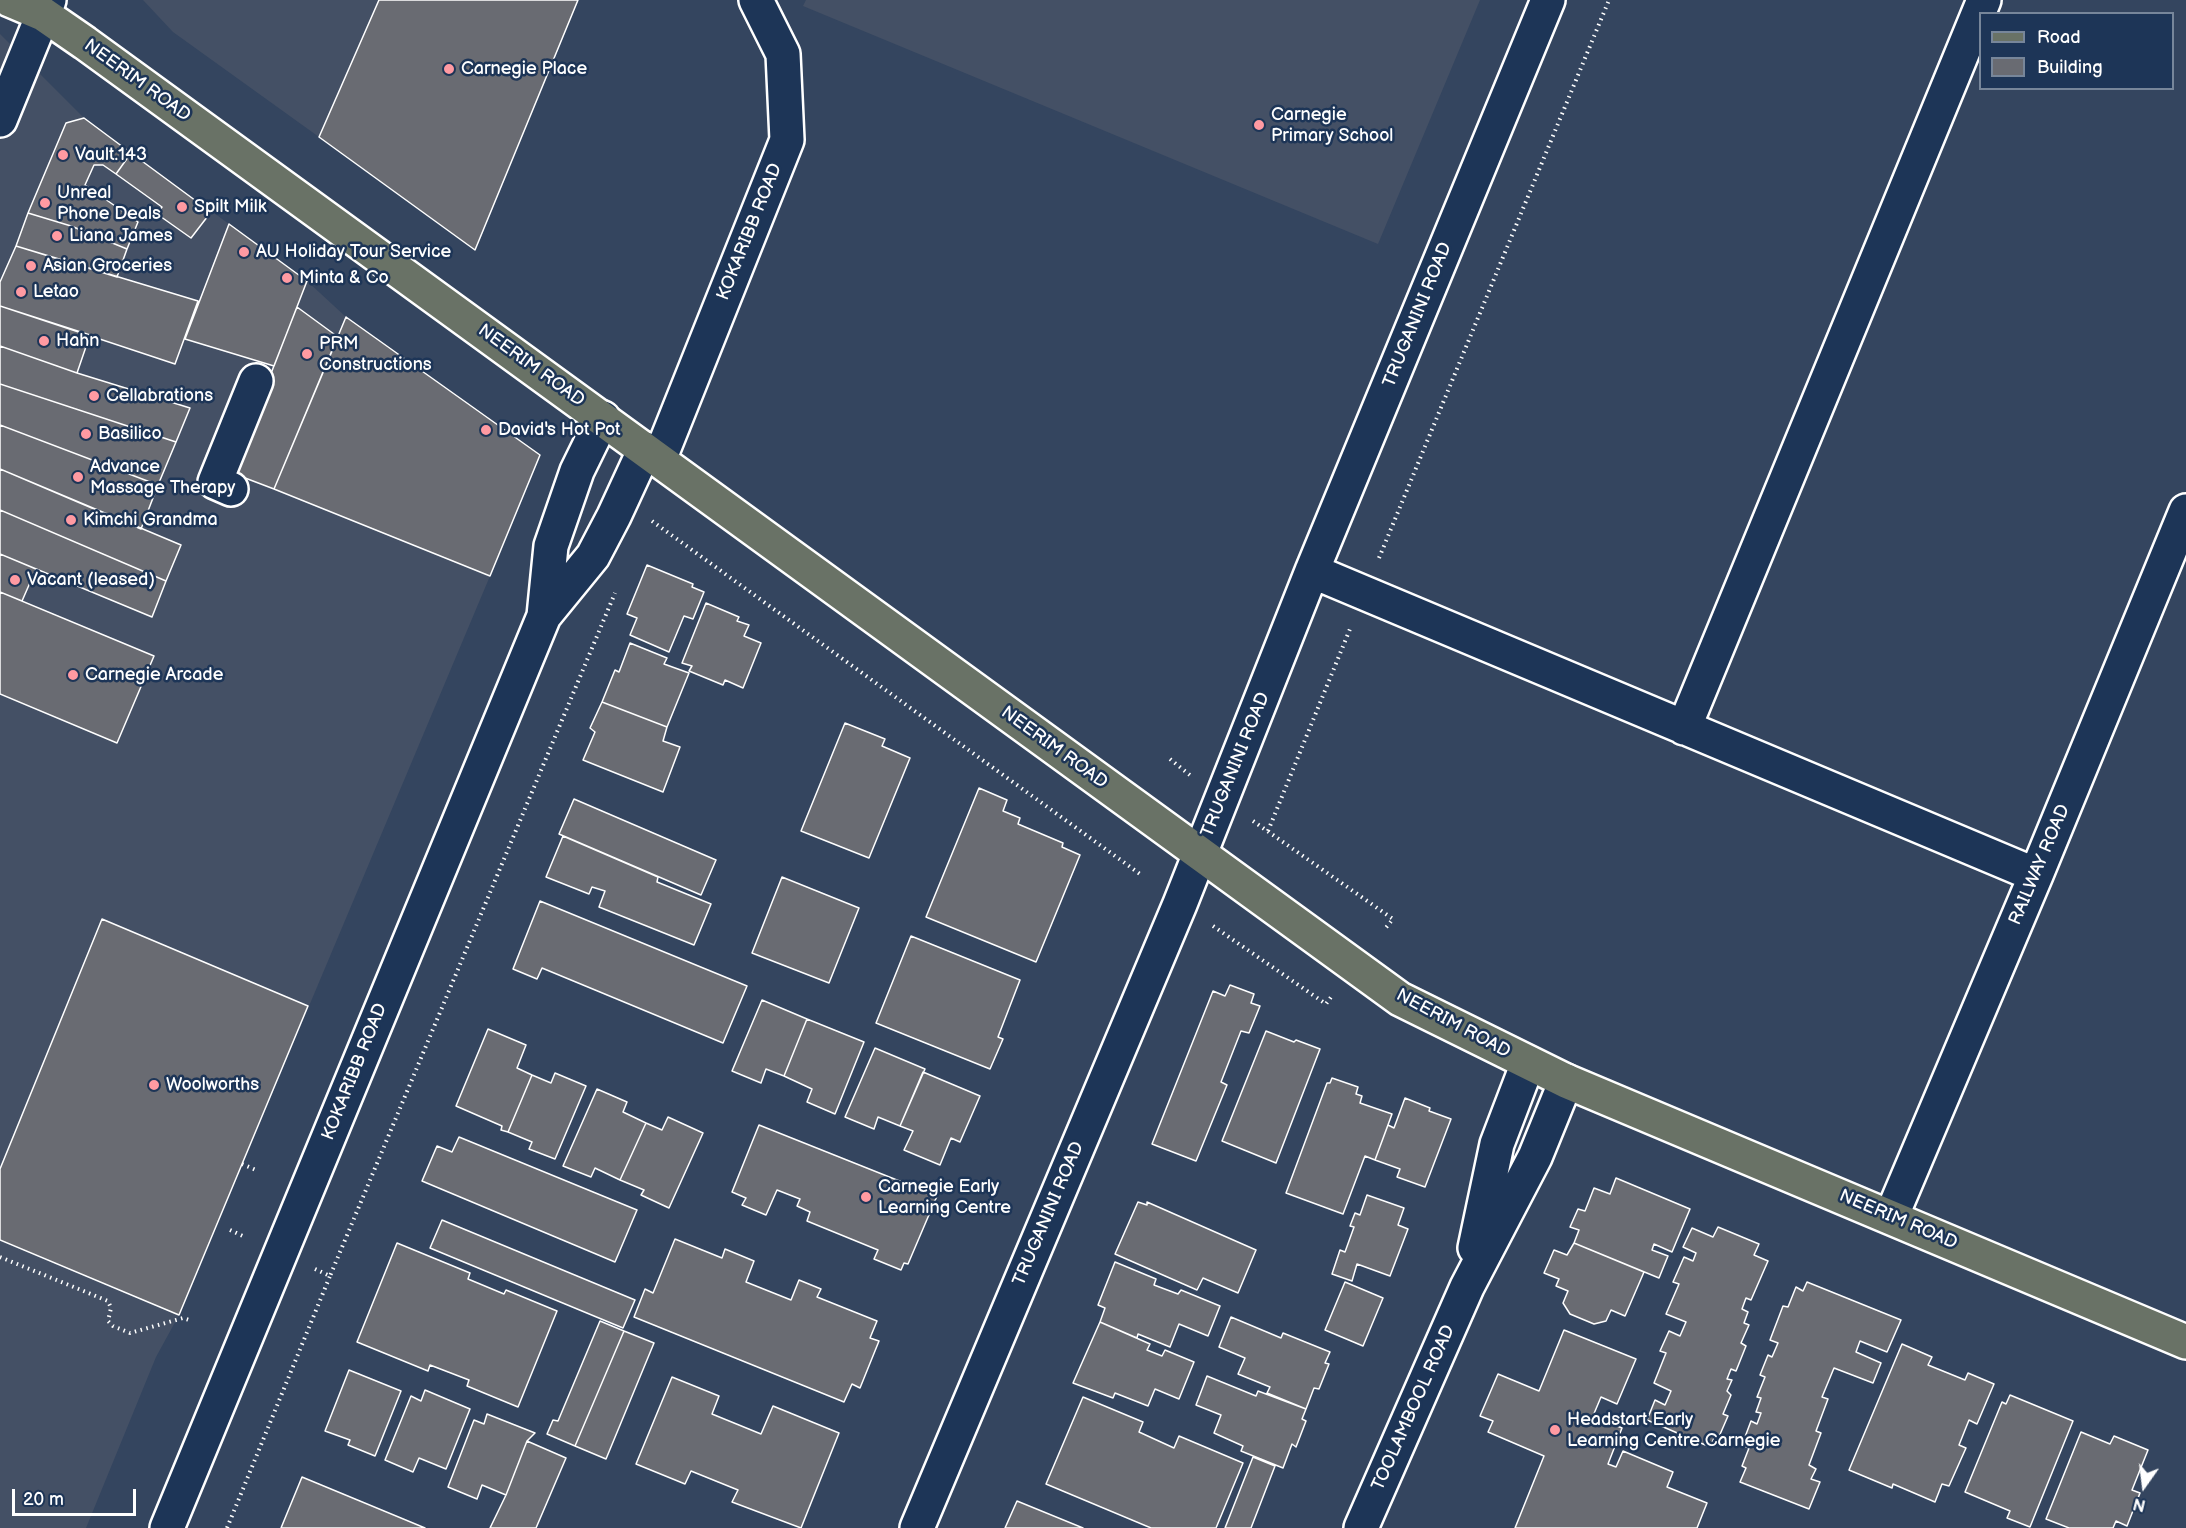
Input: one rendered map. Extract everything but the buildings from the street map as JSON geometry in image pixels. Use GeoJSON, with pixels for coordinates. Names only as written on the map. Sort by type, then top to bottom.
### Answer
{"type":"FeatureCollection","features":[{"type":"Feature","properties":{"kind":"main road","name":"NEERIM ROAD"},"geometry":{"type":"LineString","coordinates":[[10,0],[46,7],[85,43],[1400,999],[1566,1081],[2186,1342]]}},
{"type":"Feature","properties":{"kind":"street","name":"KOKARIBB ROAD"},"geometry":{"type":"LineString","coordinates":[[544,616],[593,556],[621,501],[652,455],[787,140],[783,54],[756,0]]}},
{"type":"Feature","properties":{"kind":"street","name":"TRUGANINI ROAD"},"geometry":{"type":"LineString","coordinates":[[917,1528],[1200,855],[1312,571],[1548,0]]}},
{"type":"Feature","properties":{"kind":"street"},"geometry":{"type":"LineString","coordinates":[[1684,728],[1902,203],[1983,0]]}},
{"type":"Feature","properties":{"kind":"street"},"geometry":{"type":"LineString","coordinates":[[0,120],[46,7]]}},
{"type":"Feature","properties":{"kind":"street"},"geometry":{"type":"LineString","coordinates":[[231,489],[215,482],[256,381]]}},
{"type":"Feature","properties":{"kind":"street","name":"KOKARIBB ROAD"},"geometry":{"type":"LineString","coordinates":[[167,1528],[544,616],[551,546],[577,471],[603,418]]}},
{"type":"Feature","properties":{"kind":"street","name":"RAILWAY ROAD"},"geometry":{"type":"LineString","coordinates":[[1891,1217],[2036,875],[2186,511]]}},
{"type":"Feature","properties":{"kind":"street"},"geometry":{"type":"LineString","coordinates":[[1312,571],[2036,875]]}},
{"type":"Feature","properties":{"kind":"street","name":"TOOLAMBOOL ROAD"},"geometry":{"type":"LineString","coordinates":[[1467,1287],[1497,1144],[1528,1063]]}},
{"type":"Feature","properties":{"kind":"street","name":"TOOLAMBOOL ROAD"},"geometry":{"type":"LineString","coordinates":[[1361,1528],[1467,1287],[1535,1157],[1566,1081]]}},
{"type":"Feature","properties":{"kind":"path"},"geometry":{"type":"LineString","coordinates":[[1268,831],[1609,0]]}},
{"type":"Feature","properties":{"kind":"path"},"geometry":{"type":"LineString","coordinates":[[621,501],[647,517],[1140,874]]}},
{"type":"Feature","properties":{"kind":"path"},"geometry":{"type":"LineString","coordinates":[[227,1528],[619,583]]}},
{"type":"Feature","properties":{"kind":"path"},"geometry":{"type":"LineString","coordinates":[[1170,759],[1222,800],[1393,919],[1384,930]]}},
{"type":"Feature","properties":{"kind":"path"},"geometry":{"type":"LineString","coordinates":[[1213,926],[1326,1004],[1332,997]]}},
{"type":"Feature","properties":{"kind":"path"},"geometry":{"type":"LineString","coordinates":[[242,1164],[256,1170]]}},
{"type":"Feature","properties":{"kind":"path"},"geometry":{"type":"LineString","coordinates":[[231,1230],[330,1276]]}},
{"type":"Feature","properties":{"kind":"path"},"geometry":{"type":"LineString","coordinates":[[0,1257],[108,1301],[111,1308],[108,1321],[113,1326],[130,1333],[183,1318],[192,1321]]}},
{"type":"Feature","properties":{"kind":"shaded area"},"geometry":{"type":"Polygon","coordinates":[[[143,0],[379,0],[319,137],[173,32],[143,0]]]}},
{"type":"Feature","properties":{"kind":"shaded area","name":"Carnegie Primary School"},"geometry":{"type":"Polygon","coordinates":[[[806,0],[1480,0],[1378,244],[803,6],[806,0]]]}},
{"type":"Feature","properties":{"kind":"shaded area"},"geometry":{"type":"Polygon","coordinates":[[[0,34],[84,118],[307,281],[346,317],[275,489],[490,576],[179,1315],[156,1357],[86,1528],[0,1528],[0,34]]]}},
{"type":"Feature","properties":{"kind":"place","name":"Carnegie Place"},"geometry":{"type":"Point","coordinates":[449,69]}},
{"type":"Feature","properties":{"kind":"place","name":"Carnegie Primary School"},"geometry":{"type":"Point","coordinates":[1259,125]}},
{"type":"Feature","properties":{"kind":"place","name":"Vault.143"},"geometry":{"type":"Point","coordinates":[63,155]}},
{"type":"Feature","properties":{"kind":"place","name":"Unreal Phone Deals"},"geometry":{"type":"Point","coordinates":[45,203]}},
{"type":"Feature","properties":{"kind":"place","name":"Spilt Milk"},"geometry":{"type":"Point","coordinates":[182,207]}},
{"type":"Feature","properties":{"kind":"place","name":"Liana James"},"geometry":{"type":"Point","coordinates":[57,236]}},
{"type":"Feature","properties":{"kind":"place","name":"AU Holiday Tour Service"},"geometry":{"type":"Point","coordinates":[244,252]}},
{"type":"Feature","properties":{"kind":"place","name":"Asian Groceries"},"geometry":{"type":"Point","coordinates":[31,266]}},
{"type":"Feature","properties":{"kind":"place","name":"Minta & Co"},"geometry":{"type":"Point","coordinates":[287,278]}},
{"type":"Feature","properties":{"kind":"place","name":"Letao"},"geometry":{"type":"Point","coordinates":[21,292]}},
{"type":"Feature","properties":{"kind":"place","name":"Hahn"},"geometry":{"type":"Point","coordinates":[44,341]}},
{"type":"Feature","properties":{"kind":"place","name":"PRM Constructions"},"geometry":{"type":"Point","coordinates":[307,354]}},
{"type":"Feature","properties":{"kind":"place","name":"Cellabrations"},"geometry":{"type":"Point","coordinates":[94,396]}},
{"type":"Feature","properties":{"kind":"place","name":"David's Hot Pot"},"geometry":{"type":"Point","coordinates":[486,430]}},
{"type":"Feature","properties":{"kind":"place","name":"Basilico"},"geometry":{"type":"Point","coordinates":[86,434]}},
{"type":"Feature","properties":{"kind":"place","name":"Advance Massage Therapy"},"geometry":{"type":"Point","coordinates":[78,477]}},
{"type":"Feature","properties":{"kind":"place","name":"Kimchi Grandma"},"geometry":{"type":"Point","coordinates":[71,520]}},
{"type":"Feature","properties":{"kind":"place","name":"Vacant (leased)"},"geometry":{"type":"Point","coordinates":[15,580]}},
{"type":"Feature","properties":{"kind":"place","name":"Carnegie Arcade"},"geometry":{"type":"Point","coordinates":[73,675]}},
{"type":"Feature","properties":{"kind":"place","name":"Woolworths"},"geometry":{"type":"Point","coordinates":[154,1085]}},
{"type":"Feature","properties":{"kind":"place","name":"Carnegie Early Learning Centre"},"geometry":{"type":"Point","coordinates":[866,1197]}},
{"type":"Feature","properties":{"kind":"place","name":"Headstart Early Learning Centre Carnegie"},"geometry":{"type":"Point","coordinates":[1555,1430]}}]}
